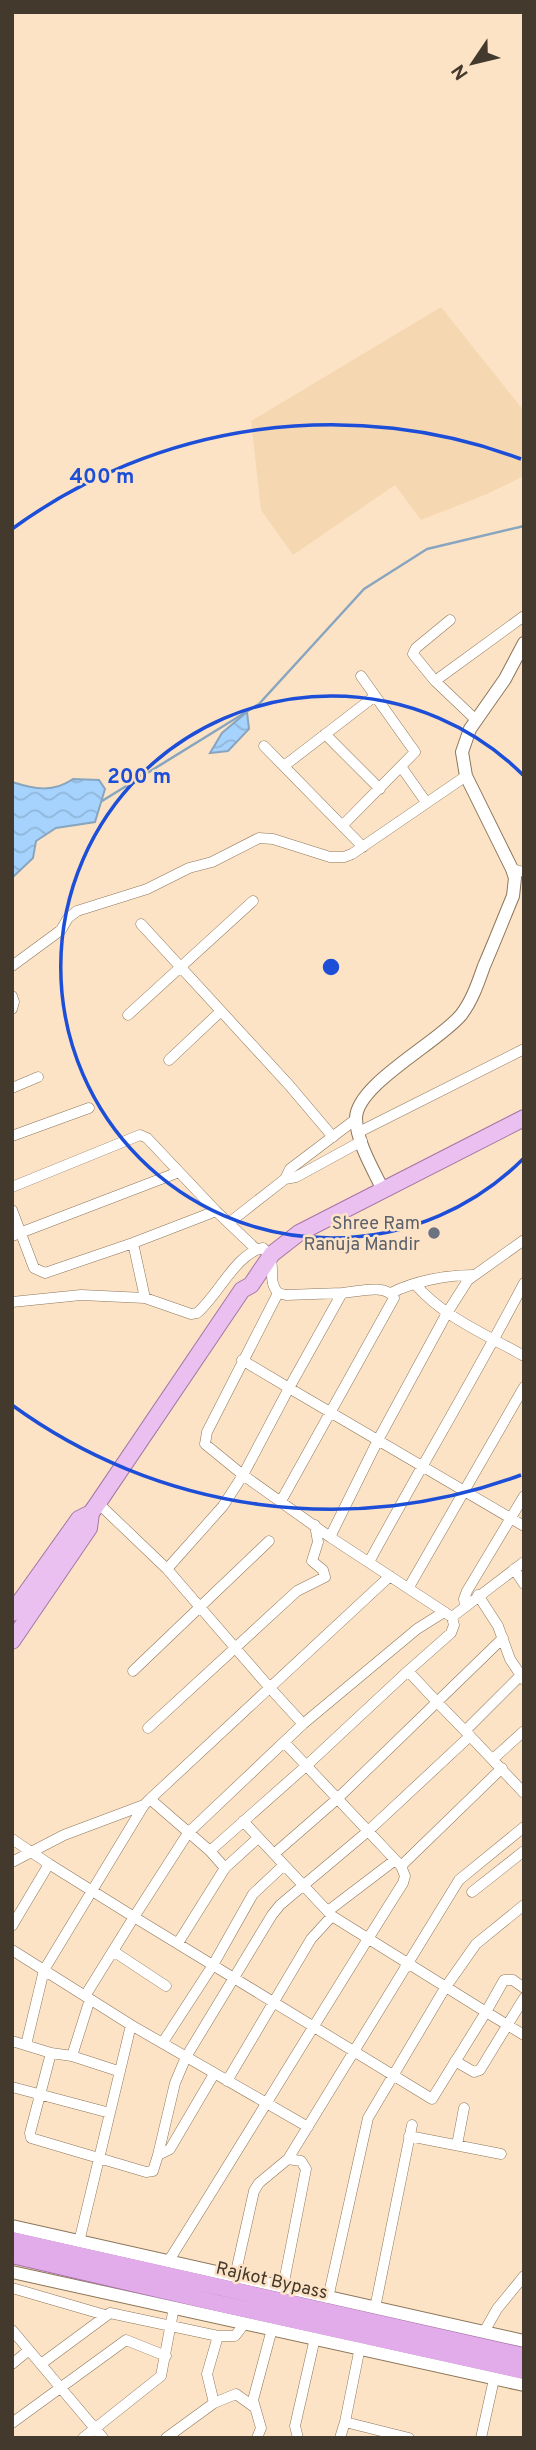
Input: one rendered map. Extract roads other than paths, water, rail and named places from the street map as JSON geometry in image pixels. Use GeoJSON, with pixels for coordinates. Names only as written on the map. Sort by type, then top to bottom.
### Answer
{"type":"FeatureCollection","features":[{"type":"Feature","properties":{"kind":"highway","name":"Rajkot Bypass"},"geometry":{"type":"LineString","coordinates":[[12,2240],[524,2356]]}},
{"type":"Feature","properties":{"kind":"highway","name":"Rajkot Bypass"},"geometry":{"type":"LineString","coordinates":[[12,2255],[524,2371]]}},
{"type":"Feature","properties":{"kind":"main road"},"geometry":{"type":"LineString","coordinates":[[381,1186],[524,1107]]}},
{"type":"Feature","properties":{"kind":"main road"},"geometry":{"type":"LineString","coordinates":[[12,1641],[89,1528],[95,1508],[242,1290],[243,1280],[263,1251],[287,1228],[524,1118]]}},
{"type":"Feature","properties":{"kind":"main road"},"geometry":{"type":"LineString","coordinates":[[12,1613],[17,1594],[79,1519],[95,1508]]}},
{"type":"Feature","properties":{"kind":"street"},"geometry":{"type":"LineString","coordinates":[[435,681],[524,616]]}},
{"type":"Feature","properties":{"kind":"street"},"geometry":{"type":"LineString","coordinates":[[450,620],[414,651],[415,658],[476,720]]}},
{"type":"Feature","properties":{"kind":"street"},"geometry":{"type":"LineString","coordinates":[[381,1186],[359,1131],[362,1100],[390,1072],[451,1026],[468,1006],[513,896],[518,871],[466,776],[462,752],[465,739],[510,671],[524,643]]}},
{"type":"Feature","properties":{"kind":"street"},"geometry":{"type":"LineString","coordinates":[[343,825],[414,756],[415,749],[360,676]]}},
{"type":"Feature","properties":{"kind":"street"},"geometry":{"type":"LineString","coordinates":[[284,766],[375,696]]}},
{"type":"Feature","properties":{"kind":"street"},"geometry":{"type":"LineString","coordinates":[[325,734],[380,789]]}},
{"type":"Feature","properties":{"kind":"street"},"geometry":{"type":"LineString","coordinates":[[264,746],[363,847]]}},
{"type":"Feature","properties":{"kind":"street"},"geometry":{"type":"LineString","coordinates":[[402,768],[426,802]]}},
{"type":"Feature","properties":{"kind":"street"},"geometry":{"type":"LineString","coordinates":[[12,966],[61,930],[68,918],[77,911],[148,889],[183,871],[212,862],[251,840],[273,839],[338,858],[352,854],[466,776]]}},
{"type":"Feature","properties":{"kind":"street"},"geometry":{"type":"LineString","coordinates":[[128,1015],[253,901]]}},
{"type":"Feature","properties":{"kind":"street"},"geometry":{"type":"LineString","coordinates":[[141,925],[289,1085],[333,1137]]}},
{"type":"Feature","properties":{"kind":"street"},"geometry":{"type":"LineString","coordinates":[[12,996],[12,1009]]}},
{"type":"Feature","properties":{"kind":"street"},"geometry":{"type":"LineString","coordinates":[[169,1060],[221,1011]]}},
{"type":"Feature","properties":{"kind":"street"},"geometry":{"type":"LineString","coordinates":[[285,1179],[296,1177],[359,1131],[524,1049]]}},
{"type":"Feature","properties":{"kind":"street"},"geometry":{"type":"LineString","coordinates":[[12,1088],[38,1077]]}},
{"type":"Feature","properties":{"kind":"street"},"geometry":{"type":"LineString","coordinates":[[12,1136],[89,1108]]}},
{"type":"Feature","properties":{"kind":"street"},"geometry":{"type":"LineString","coordinates":[[230,1223],[285,1179],[290,1169],[333,1137],[359,1131]]}},
{"type":"Feature","properties":{"kind":"street"},"geometry":{"type":"LineString","coordinates":[[12,1187],[140,1135],[148,1138],[216,1211],[263,1251],[273,1268],[272,1283],[278,1293],[342,1293],[385,1289],[391,1293],[394,1298],[392,1303],[281,1501]]}},
{"type":"Feature","properties":{"kind":"street"},"geometry":{"type":"LineString","coordinates":[[17,1235],[179,1172]]}},
{"type":"Feature","properties":{"kind":"street"},"geometry":{"type":"LineString","coordinates":[[12,1210],[17,1235],[34,1268],[44,1273],[216,1211]]}},
{"type":"Feature","properties":{"kind":"street"},"geometry":{"type":"LineString","coordinates":[[330,1537],[378,1440],[447,1313],[473,1275],[524,1240]]}},
{"type":"Feature","properties":{"kind":"street"},"geometry":{"type":"LineString","coordinates":[[133,1243],[145,1298]]}},
{"type":"Feature","properties":{"kind":"street"},"geometry":{"type":"LineString","coordinates":[[12,1302],[81,1295],[145,1298],[191,1314],[197,1313],[239,1264],[263,1251]]}},
{"type":"Feature","properties":{"kind":"street"},"geometry":{"type":"LineString","coordinates":[[391,1293],[415,1284],[455,1275],[473,1275]]}},
{"type":"Feature","properties":{"kind":"street"},"geometry":{"type":"LineString","coordinates":[[369,1562],[524,1283]]}},
{"type":"Feature","properties":{"kind":"street"},"geometry":{"type":"LineString","coordinates":[[415,1284],[447,1313],[524,1356]]}},
{"type":"Feature","properties":{"kind":"street"},"geometry":{"type":"LineString","coordinates":[[210,1851],[451,1633],[454,1625],[448,1614],[330,1537],[209,1449],[204,1438],[278,1293]]}},
{"type":"Feature","properties":{"kind":"street"},"geometry":{"type":"LineString","coordinates":[[167,1569],[217,1514],[243,1475],[342,1293]]}},
{"type":"Feature","properties":{"kind":"street"},"geometry":{"type":"LineString","coordinates":[[242,1360],[524,1526]]}},
{"type":"Feature","properties":{"kind":"street"},"geometry":{"type":"LineString","coordinates":[[409,1587],[524,1387]]}},
{"type":"Feature","properties":{"kind":"street"},"geometry":{"type":"LineString","coordinates":[[465,1606],[465,1595],[524,1496]]}},
{"type":"Feature","properties":{"kind":"street"},"geometry":{"type":"LineString","coordinates":[[95,1508],[167,1569],[303,1724]]}},
{"type":"Feature","properties":{"kind":"street"},"geometry":{"type":"LineString","coordinates":[[148,1728],[297,1591],[325,1577],[323,1570],[312,1561],[318,1542],[314,1525]]}},
{"type":"Feature","properties":{"kind":"street"},"geometry":{"type":"LineString","coordinates":[[133,1671],[269,1541]]}},
{"type":"Feature","properties":{"kind":"street"},"geometry":{"type":"LineString","coordinates":[[72,2056],[87,1997],[188,1833],[303,1724],[417,1629],[465,1606],[524,1562]]}},
{"type":"Feature","properties":{"kind":"street"},"geometry":{"type":"LineString","coordinates":[[514,1569],[524,1584]]}},
{"type":"Feature","properties":{"kind":"street"},"geometry":{"type":"LineString","coordinates":[[26,2045],[44,1969],[147,1802],[390,1576]]}},
{"type":"Feature","properties":{"kind":"street"},"geometry":{"type":"LineString","coordinates":[[17,1594],[36,1607]]}},
{"type":"Feature","properties":{"kind":"street"},"geometry":{"type":"LineString","coordinates":[[51,2053],[30,2133],[31,2138],[150,2172],[155,2167],[175,2083],[186,2057],[276,1910],[367,1832],[522,1678],[510,1660],[498,1626],[478,1595]]}},
{"type":"Feature","properties":{"kind":"street"},"geometry":{"type":"LineString","coordinates":[[274,1854],[336,1800],[502,1638]]}},
{"type":"Feature","properties":{"kind":"street"},"geometry":{"type":"LineString","coordinates":[[408,1671],[523,1789]]}},
{"type":"Feature","properties":{"kind":"street"},"geometry":{"type":"LineString","coordinates":[[493,1759],[524,1731]]}},
{"type":"Feature","properties":{"kind":"street"},"geometry":{"type":"LineString","coordinates":[[168,2262],[404,1883],[405,1876],[398,1863],[284,1742]]}},
{"type":"Feature","properties":{"kind":"street"},"geometry":{"type":"LineString","coordinates":[[227,2081],[311,1938],[330,1914],[398,1863],[502,1768]]}},
{"type":"Feature","properties":{"kind":"street"},"geometry":{"type":"LineString","coordinates":[[147,1802],[210,1851],[225,1868]]}},
{"type":"Feature","properties":{"kind":"street"},"geometry":{"type":"LineString","coordinates":[[12,1862],[72,1832],[147,1802]]}},
{"type":"Feature","properties":{"kind":"street"},"geometry":{"type":"LineString","coordinates":[[243,1821],[330,1914],[524,2035]]}},
{"type":"Feature","properties":{"kind":"street"},"geometry":{"type":"LineString","coordinates":[[235,2276],[258,2183],[288,2159],[459,1880],[524,1827]]}},
{"type":"Feature","properties":{"kind":"street"},"geometry":{"type":"LineString","coordinates":[[178,1943],[225,1868],[258,1838]]}},
{"type":"Feature","properties":{"kind":"street"},"geometry":{"type":"LineString","coordinates":[[12,1839],[134,1917],[432,2099],[505,1979],[513,1980],[524,1988]]}},
{"type":"Feature","properties":{"kind":"street"},"geometry":{"type":"LineString","coordinates":[[472,1892],[524,1851]]}},
{"type":"Feature","properties":{"kind":"street"},"geometry":{"type":"LineString","coordinates":[[12,1926],[49,1864]]}},
{"type":"Feature","properties":{"kind":"street"},"geometry":{"type":"LineString","coordinates":[[163,2042],[213,1965],[254,1894],[284,1865]]}},
{"type":"Feature","properties":{"kind":"street"},"geometry":{"type":"LineString","coordinates":[[328,2298],[365,2125],[445,1988],[480,1939],[524,1905]]}},
{"type":"Feature","properties":{"kind":"street"},"geometry":{"type":"LineString","coordinates":[[12,1950],[131,2025],[309,2127]]}},
{"type":"Feature","properties":{"kind":"street"},"geometry":{"type":"LineString","coordinates":[[113,1951],[166,1986]]}},
{"type":"Feature","properties":{"kind":"street"},"geometry":{"type":"LineString","coordinates":[[455,2061],[477,2072],[524,1998]]}},
{"type":"Feature","properties":{"kind":"street"},"geometry":{"type":"LineString","coordinates":[[79,2242],[131,2025]]}},
{"type":"Feature","properties":{"kind":"street"},"geometry":{"type":"LineString","coordinates":[[12,2041],[118,2071]]}},
{"type":"Feature","properties":{"kind":"street"},"geometry":{"type":"LineString","coordinates":[[158,2155],[170,2149],[214,2074]]}},
{"type":"Feature","properties":{"kind":"street"},"geometry":{"type":"LineString","coordinates":[[12,2087],[110,2113]]}},
{"type":"Feature","properties":{"kind":"street"},"geometry":{"type":"LineString","coordinates":[[457,2145],[464,2108]]}},
{"type":"Feature","properties":{"kind":"street"},"geometry":{"type":"LineString","coordinates":[[375,2308],[411,2131],[457,2145],[501,2154]]}},
{"type":"Feature","properties":{"kind":"street"},"geometry":{"type":"LineString","coordinates":[[283,2287],[306,2169],[301,2161],[288,2159]]}},
{"type":"Feature","properties":{"kind":"street"},"geometry":{"type":"LineString","coordinates":[[12,2226],[524,2341]]}},
{"type":"Feature","properties":{"kind":"street"},"geometry":{"type":"LineString","coordinates":[[12,2272],[524,2385]]}},
{"type":"Feature","properties":{"kind":"street"},"geometry":{"type":"LineString","coordinates":[[484,2332],[524,2276]]}},
{"type":"Feature","properties":{"kind":"street"},"geometry":{"type":"LineString","coordinates":[[51,2299],[52,2281]]}},
{"type":"Feature","properties":{"kind":"street"},"geometry":{"type":"LineString","coordinates":[[12,2288],[105,2315]]}},
{"type":"Feature","properties":{"kind":"street"},"geometry":{"type":"LineString","coordinates":[[83,2438],[156,2382],[163,2371],[174,2307]]}},
{"type":"Feature","properties":{"kind":"street"},"geometry":{"type":"LineString","coordinates":[[41,2364],[105,2315],[117,2312],[218,2336],[236,2336],[245,2323]]}},
{"type":"Feature","properties":{"kind":"street"},"geometry":{"type":"LineString","coordinates":[[257,2438],[261,2428],[253,2400],[272,2329]]}},
{"type":"Feature","properties":{"kind":"street"},"geometry":{"type":"LineString","coordinates":[[12,2330],[103,2438]]}},
{"type":"Feature","properties":{"kind":"street"},"geometry":{"type":"LineString","coordinates":[[214,2403],[207,2374],[218,2336]]}},
{"type":"Feature","properties":{"kind":"street"},"geometry":{"type":"LineString","coordinates":[[298,2438],[295,2426],[315,2338]]}},
{"type":"Feature","properties":{"kind":"street"},"geometry":{"type":"LineString","coordinates":[[12,2423],[127,2340],[166,2356]]}},
{"type":"Feature","properties":{"kind":"street"},"geometry":{"type":"LineString","coordinates":[[340,2438],[360,2347]]}},
{"type":"Feature","properties":{"kind":"street"},"geometry":{"type":"LineString","coordinates":[[12,2364],[29,2350]]}},
{"type":"Feature","properties":{"kind":"street"},"geometry":{"type":"LineString","coordinates":[[481,2438],[494,2379]]}},
{"type":"Feature","properties":{"kind":"street"},"geometry":{"type":"LineString","coordinates":[[166,2438],[214,2403],[236,2394],[254,2407]]}},
{"type":"Feature","properties":{"kind":"street"},"geometry":{"type":"LineString","coordinates":[[345,2422],[367,2433],[409,2438]]}},
{"type":"Feature","properties":{"kind":"water"},"geometry":{"type":"Polygon","coordinates":[[[247,712],[249,729],[228,751],[210,753],[222,733],[247,712]]]}},
{"type":"Feature","properties":{"kind":"water"},"geometry":{"type":"Polygon","coordinates":[[[73,779],[99,780],[105,789],[95,822],[56,828],[36,841],[33,858],[12,878],[12,782],[51,788],[73,779]]]}},
{"type":"Feature","properties":{"kind":"waterway"},"geometry":{"type":"LineString","coordinates":[[102,801],[259,704],[364,589],[427,549],[524,526]]}},
{"type":"Feature","properties":{"kind":"place","name":"Shree Ram Ranuja Mandir"},"geometry":{"type":"Point","coordinates":[434,1233]}}]}
